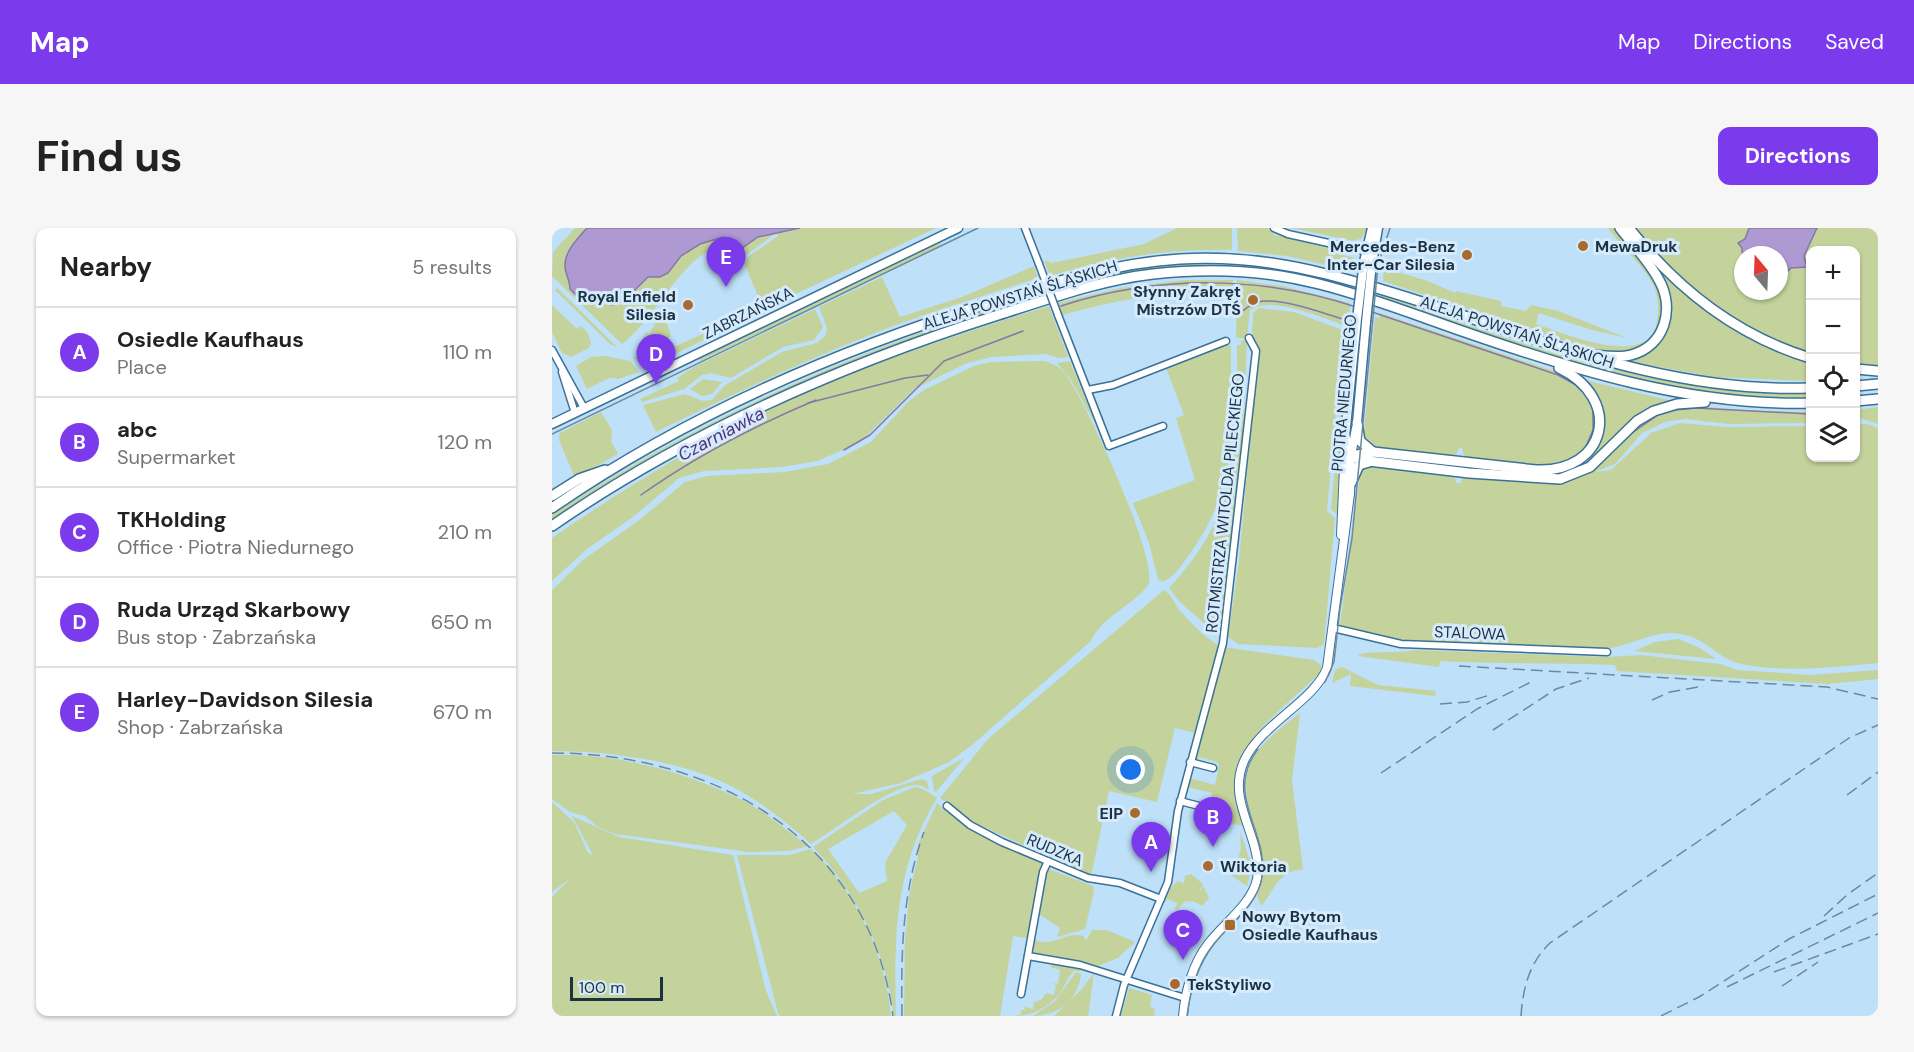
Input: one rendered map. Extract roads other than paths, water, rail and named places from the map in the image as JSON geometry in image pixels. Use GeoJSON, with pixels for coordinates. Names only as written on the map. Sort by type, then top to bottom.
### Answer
{"type":"FeatureCollection","features":[{"type":"Feature","properties":{"kind":"main road","name":"ZABRZAŃSKA"},"geometry":{"type":"LineString","coordinates":[[552,424],[958,228]]}},
{"type":"Feature","properties":{"kind":"main road","name":"PIOTRA NIEDURNEGO"},"geometry":{"type":"LineString","coordinates":[[1357,423],[1372,228]]}},
{"type":"Feature","properties":{"kind":"main road","name":"PIOTRA NIEDURNEGO"},"geometry":{"type":"LineString","coordinates":[[1369,252],[1378,228]]}},
{"type":"Feature","properties":{"kind":"main road"},"geometry":{"type":"LineString","coordinates":[[1577,354],[1619,356],[1633,354],[1653,342],[1665,325],[1667,304],[1660,282],[1620,228]]}},
{"type":"Feature","properties":{"kind":"main road"},"geometry":{"type":"LineString","coordinates":[[1629,228],[1666,272],[1713,312],[1762,339],[1806,356]]}},
{"type":"Feature","properties":{"kind":"main road","name":"ALEJA POWSTAŃ ŚLĄSKICH"},"geometry":{"type":"LineString","coordinates":[[552,508],[619,466],[762,390],[864,347],[964,311],[1063,280],[1142,263],[1214,258],[1301,268],[1403,296],[1577,354],[1667,377],[1758,388],[1806,388]]}},
{"type":"Feature","properties":{"kind":"main road","name":"PIOTRA NIEDURNEGO"},"geometry":{"type":"LineString","coordinates":[[1346,436],[1357,319],[1368,262]]}},
{"type":"Feature","properties":{"kind":"main road","name":"ALEJA POWSTAŃ ŚLĄSKICH"},"geometry":{"type":"LineString","coordinates":[[552,526],[694,441],[812,384],[918,341],[1077,290],[1121,279],[1200,271],[1251,273],[1300,280],[1632,384],[1724,400],[1806,403]]}},
{"type":"Feature","properties":{"kind":"main road"},"geometry":{"type":"LineString","coordinates":[[1351,456],[1536,470],[1561,468],[1579,460],[1590,449],[1599,428],[1598,410],[1594,397],[1585,384],[1574,375],[1524,352]]}},
{"type":"Feature","properties":{"kind":"main road"},"geometry":{"type":"LineString","coordinates":[[1860,369],[1878,371]]}},
{"type":"Feature","properties":{"kind":"main road"},"geometry":{"type":"LineString","coordinates":[[1860,386],[1878,384]]}},
{"type":"Feature","properties":{"kind":"main road"},"geometry":{"type":"LineString","coordinates":[[1860,401],[1878,399]]}},
{"type":"Feature","properties":{"kind":"main road"},"geometry":{"type":"LineString","coordinates":[[1351,483],[1359,465],[1372,457],[1538,480],[1560,479],[1590,467],[1626,431],[1654,411],[1677,404],[1724,400]]}},
{"type":"Feature","properties":{"kind":"main road"},"geometry":{"type":"LineString","coordinates":[[1357,423],[1360,441],[1372,457]]}},
{"type":"Feature","properties":{"kind":"main road"},"geometry":{"type":"LineString","coordinates":[[1346,436],[1347,448],[1351,456]]}},
{"type":"Feature","properties":{"kind":"main road"},"geometry":{"type":"LineString","coordinates":[[1343,465],[1351,456]]}},
{"type":"Feature","properties":{"kind":"main road"},"geometry":{"type":"LineString","coordinates":[[552,496],[579,479],[619,466]]}},
{"type":"Feature","properties":{"kind":"street"},"geometry":{"type":"LineString","coordinates":[[1025,228],[1109,446],[1163,426]]}},
{"type":"Feature","properties":{"kind":"street"},"geometry":{"type":"LineString","coordinates":[[1274,228],[1288,234],[1369,252]]}},
{"type":"Feature","properties":{"kind":"street","name":"ROTMISTRZA WITOLDA PILECKIEGO"},"geometry":{"type":"LineString","coordinates":[[1116,1016],[1127,979],[1168,879],[1180,801],[1223,643],[1256,351],[1249,338]]}},
{"type":"Feature","properties":{"kind":"street"},"geometry":{"type":"LineString","coordinates":[[1088,390],[1113,385],[1226,341]]}},
{"type":"Feature","properties":{"kind":"street"},"geometry":{"type":"LineString","coordinates":[[552,350],[562,372],[584,408]]}},
{"type":"Feature","properties":{"kind":"street"},"geometry":{"type":"LineString","coordinates":[[562,372],[575,413]]}},
{"type":"Feature","properties":{"kind":"street","name":"PIOTRA NIEDURNEGO"},"geometry":{"type":"LineString","coordinates":[[1182,1016],[1195,967],[1206,946],[1248,897],[1256,883],[1257,865],[1239,795],[1243,765],[1262,736],[1325,673],[1333,628],[1351,483],[1351,456],[1357,423]]}},
{"type":"Feature","properties":{"kind":"street","name":"PIOTRA NIEDURNEGO"},"geometry":{"type":"LineString","coordinates":[[1341,560],[1343,465],[1346,436]]}},
{"type":"Feature","properties":{"kind":"street","name":"STALOWA"},"geometry":{"type":"LineString","coordinates":[[1333,628],[1401,644],[1607,652]]}},
{"type":"Feature","properties":{"kind":"street"},"geometry":{"type":"LineString","coordinates":[[1190,762],[1213,768]]}},
{"type":"Feature","properties":{"kind":"street"},"geometry":{"type":"LineString","coordinates":[[1180,801],[1203,807]]}},
{"type":"Feature","properties":{"kind":"street","name":"RUDZKA"},"geometry":{"type":"LineString","coordinates":[[947,806],[978,829],[1048,861],[1088,878],[1120,883],[1161,899]]}},
{"type":"Feature","properties":{"kind":"street"},"geometry":{"type":"LineString","coordinates":[[1021,994],[1043,872],[1048,861]]}},
{"type":"Feature","properties":{"kind":"street"},"geometry":{"type":"LineString","coordinates":[[1028,957],[1091,968],[1185,998]]}},
{"type":"Feature","properties":{"kind":"waterway"},"geometry":{"type":"LineString","coordinates":[[1061,306],[1134,289],[1171,284],[1208,283],[1246,284],[1283,289],[1320,296],[1356,307]]}},
{"type":"Feature","properties":{"kind":"waterway"},"geometry":{"type":"LineString","coordinates":[[1241,312],[1257,302],[1267,301],[1302,306],[1346,320]]}},
{"type":"Feature","properties":{"kind":"waterway"},"geometry":{"type":"LineString","coordinates":[[1372,312],[1558,375],[1578,386]]}},
{"type":"Feature","properties":{"kind":"waterway"},"geometry":{"type":"LineString","coordinates":[[844,450],[870,435],[944,361],[1023,331]]}},
{"type":"Feature","properties":{"kind":"waterway"},"geometry":{"type":"LineString","coordinates":[[808,403],[905,378],[928,375]]}},
{"type":"Feature","properties":{"kind":"waterway","name":"Czarniawka"},"geometry":{"type":"LineString","coordinates":[[641,495],[683,467],[726,443],[816,400]]}},
{"type":"Feature","properties":{"kind":"waterway"},"geometry":{"type":"LineString","coordinates":[[1674,410],[1696,408],[1806,414]]}},
{"type":"Feature","properties":{"kind":"waterway"},"geometry":{"type":"LineString","coordinates":[[1586,446],[1593,430],[1593,411]]}},
{"type":"Feature","properties":{"kind":"waterway"},"geometry":{"type":"LineString","coordinates":[[1632,433],[1658,415]]}},
{"type":"Feature","properties":{"kind":"tram line"},"geometry":{"type":"LineString","coordinates":[[552,434],[978,228]]}},
{"type":"Feature","properties":{"kind":"tram line"},"geometry":{"type":"LineString","coordinates":[[1325,682],[1334,662],[1340,608],[1352,538],[1378,265],[1390,228]]}},
{"type":"Feature","properties":{"kind":"tram line"},"geometry":{"type":"LineString","coordinates":[[1187,1016],[1190,997],[1203,960],[1214,944],[1249,905],[1262,877],[1262,860],[1249,813],[1245,782],[1248,766],[1258,749]]}},
{"type":"Feature","properties":{"kind":"railway"},"geometry":{"type":"LineString","coordinates":[[1459,666],[1827,687],[1878,699]]}},
{"type":"Feature","properties":{"kind":"railway"},"geometry":{"type":"LineString","coordinates":[[1493,730],[1556,689],[1589,678]]}},
{"type":"Feature","properties":{"kind":"railway"},"geometry":{"type":"LineString","coordinates":[[1381,773],[1477,709],[1533,681]]}},
{"type":"Feature","properties":{"kind":"railway"},"geometry":{"type":"LineString","coordinates":[[1652,700],[1670,692],[1704,686]]}},
{"type":"Feature","properties":{"kind":"railway"},"geometry":{"type":"LineString","coordinates":[[1440,704],[1467,702],[1490,695]]}},
{"type":"Feature","properties":{"kind":"railway"},"geometry":{"type":"LineString","coordinates":[[1521,1016],[1528,976],[1537,959],[1550,943],[1849,738],[1878,725]]}},
{"type":"Feature","properties":{"kind":"railway"},"geometry":{"type":"LineString","coordinates":[[552,753],[613,757],[672,770],[726,790],[776,819],[819,856],[853,902],[879,955],[893,1016]]}},
{"type":"Feature","properties":{"kind":"railway"},"geometry":{"type":"LineString","coordinates":[[1847,795],[1878,772]]}},
{"type":"Feature","properties":{"kind":"railway"},"geometry":{"type":"LineString","coordinates":[[902,1016],[904,923],[911,877],[924,832]]}},
{"type":"Feature","properties":{"kind":"railway"},"geometry":{"type":"LineString","coordinates":[[1824,916],[1848,894],[1878,873]]}},
{"type":"Feature","properties":{"kind":"railway"},"geometry":{"type":"LineString","coordinates":[[1661,1016],[1699,997],[1789,939],[1878,894]]}},
{"type":"Feature","properties":{"kind":"railway"},"geometry":{"type":"LineString","coordinates":[[1727,987],[1878,913]]}},
{"type":"Feature","properties":{"kind":"railway"},"geometry":{"type":"LineString","coordinates":[[1774,972],[1878,934]]}},
{"type":"Feature","properties":{"kind":"railway"},"geometry":{"type":"LineString","coordinates":[[1782,986],[1818,962]]}},
{"type":"Feature","properties":{"kind":"place","name":"MewaDruk"},"geometry":{"type":"Point","coordinates":[1583,246]}},
{"type":"Feature","properties":{"kind":"place","name":"Mercedes-Benz Inter-Car Silesia"},"geometry":{"type":"Point","coordinates":[1467,255]}},
{"type":"Feature","properties":{"kind":"place","name":"Harley-Davidson Silesia"},"geometry":{"type":"Point","coordinates":[726,287]}},
{"type":"Feature","properties":{"kind":"place","name":"Słynny Zakręt Mistrzów DTŚ"},"geometry":{"type":"Point","coordinates":[1253,300]}},
{"type":"Feature","properties":{"kind":"place","name":"Royal Enfield Silesia"},"geometry":{"type":"Point","coordinates":[688,305]}},
{"type":"Feature","properties":{"kind":"place","name":"Ruda Urząd Skarbowy"},"geometry":{"type":"Point","coordinates":[656,384]}},
{"type":"Feature","properties":{"kind":"place","name":"EIP"},"geometry":{"type":"Point","coordinates":[1135,813]}},
{"type":"Feature","properties":{"kind":"place","name":"abc"},"geometry":{"type":"Point","coordinates":[1213,847]}},
{"type":"Feature","properties":{"kind":"place","name":"Wiktoria"},"geometry":{"type":"Point","coordinates":[1208,866]}},
{"type":"Feature","properties":{"kind":"place","name":"Osiedle Kaufhaus"},"geometry":{"type":"Point","coordinates":[1151,872]}},
{"type":"Feature","properties":{"kind":"place","name":"Nowy Bytom Osiedle Kaufhaus"},"geometry":{"type":"Point","coordinates":[1230,925]}},
{"type":"Feature","properties":{"kind":"place","name":"TKHolding"},"geometry":{"type":"Point","coordinates":[1183,960]}},
{"type":"Feature","properties":{"kind":"place","name":"TekStyliwo"},"geometry":{"type":"Point","coordinates":[1175,984]}}]}
